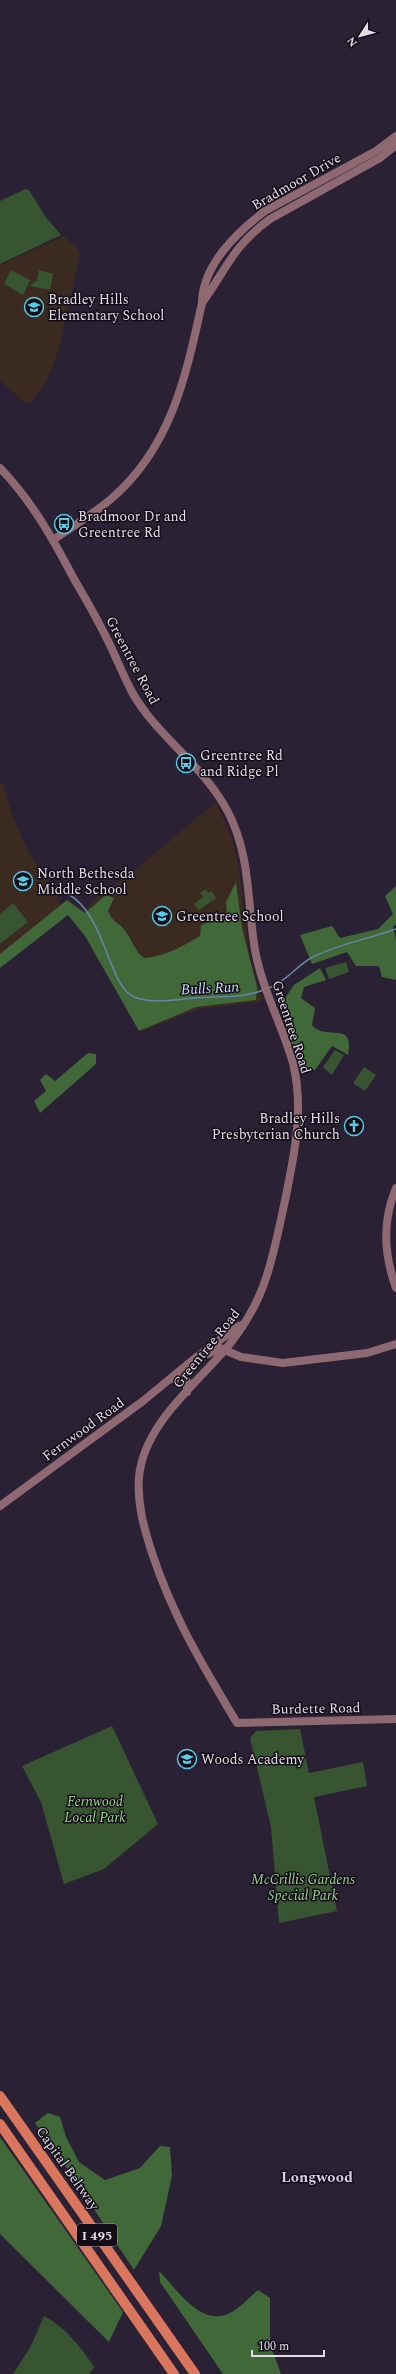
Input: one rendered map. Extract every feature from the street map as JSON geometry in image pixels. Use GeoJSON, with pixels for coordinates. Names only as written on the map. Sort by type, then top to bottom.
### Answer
{"type":"FeatureCollection","features":[{"type":"Feature","properties":{"kind":"highway","name":"Capital Beltway"},"geometry":{"type":"LineString","coordinates":[[0,2096],[195,2374]]}},
{"type":"Feature","properties":{"kind":"highway","name":"I 495"},"geometry":{"type":"LineString","coordinates":[[0,2124],[174,2374]]}},
{"type":"Feature","properties":{"kind":"street","name":"Bradmoor Drive"},"geometry":{"type":"LineString","coordinates":[[53,540],[111,499],[136,472],[156,444],[170,420],[181,390],[202,303],[202,291],[213,267],[228,245],[249,224],[265,212],[376,151],[396,136]]}},
{"type":"Feature","properties":{"kind":"street","name":"Bradmoor Drive"},"geometry":{"type":"LineString","coordinates":[[202,303],[236,251],[255,231],[270,219],[380,158],[396,145]]}},
{"type":"Feature","properties":{"kind":"street","name":"Greentree Road"},"geometry":{"type":"LineString","coordinates":[[0,468],[32,505],[53,540],[107,638],[138,702],[157,726],[198,768],[229,814],[239,838],[246,865],[255,949],[266,988],[294,1068],[298,1099],[298,1123],[294,1157],[275,1249],[262,1291],[244,1325],[227,1347],[187,1392],[150,1442],[140,1472],[139,1502],[146,1532],[173,1610],[198,1659],[237,1723]]}},
{"type":"Feature","properties":{"kind":"street"},"geometry":{"type":"LineString","coordinates":[[396,1188],[387,1216],[385,1240],[388,1262],[396,1288]]}},
{"type":"Feature","properties":{"kind":"street","name":"Fernwood Road"},"geometry":{"type":"LineString","coordinates":[[0,1506],[171,1379],[215,1343],[239,1326],[244,1325]]}},
{"type":"Feature","properties":{"kind":"street"},"geometry":{"type":"LineString","coordinates":[[215,1343],[227,1347],[241,1357],[282,1363],[337,1358],[367,1353],[396,1344]]}},
{"type":"Feature","properties":{"kind":"street","name":"Fernwood Road"},"geometry":{"type":"LineString","coordinates":[[180,1371],[215,1350],[227,1347]]}},
{"type":"Feature","properties":{"kind":"street"},"geometry":{"type":"LineString","coordinates":[[171,1379],[184,1378],[187,1381],[187,1392]]}},
{"type":"Feature","properties":{"kind":"street","name":"Burdette Road"},"geometry":{"type":"LineString","coordinates":[[237,1723],[396,1719]]}},
{"type":"Feature","properties":{"kind":"shaded area","name":"Bradley Hills Elementary School"},"geometry":{"type":"Polygon","coordinates":[[[64,236],[78,249],[80,256],[59,349],[47,380],[32,402],[25,403],[0,380],[0,265],[64,236]]]}},
{"type":"Feature","properties":{"kind":"shaded area","name":"North Bethesda Middle School"},"geometry":{"type":"Polygon","coordinates":[[[3,782],[11,812],[26,847],[59,900],[64,913],[0,964],[0,783],[3,782]]]}},
{"type":"Feature","properties":{"kind":"shaded area","name":"Greentree School"},"geometry":{"type":"Polygon","coordinates":[[[216,802],[232,838],[237,858],[249,957],[262,999],[259,1002],[199,1009],[142,1031],[78,918],[94,899],[129,875],[216,802]]]}},
{"type":"Feature","properties":{"kind":"green space"},"geometry":{"type":"Polygon","coordinates":[[[25,189],[29,190],[45,216],[61,235],[0,264],[0,201],[25,189]]]}},
{"type":"Feature","properties":{"kind":"green space"},"geometry":{"type":"Polygon","coordinates":[[[11,270],[30,280],[23,295],[4,284],[11,270]]]}},
{"type":"Feature","properties":{"kind":"green space"},"geometry":{"type":"Polygon","coordinates":[[[39,270],[53,274],[50,290],[30,286],[37,280],[39,270]]]}},
{"type":"Feature","properties":{"kind":"green space"},"geometry":{"type":"Polygon","coordinates":[[[236,882],[242,928],[257,987],[256,1000],[196,1007],[139,1031],[85,936],[68,915],[0,968],[0,954],[67,900],[85,913],[106,895],[114,898],[108,911],[110,915],[114,921],[124,929],[136,949],[144,958],[166,953],[200,936],[201,925],[227,915],[226,902],[236,882]]]}},
{"type":"Feature","properties":{"kind":"green space"},"geometry":{"type":"Polygon","coordinates":[[[396,886],[396,925],[393,926],[396,940],[396,980],[382,977],[379,966],[356,966],[347,952],[312,964],[300,935],[332,926],[340,938],[378,929],[393,914],[385,896],[396,886]]]}},
{"type":"Feature","properties":{"kind":"green space"},"geometry":{"type":"Polygon","coordinates":[[[206,889],[208,893],[211,891],[216,898],[199,910],[194,904],[203,897],[200,893],[206,889]]]}},
{"type":"Feature","properties":{"kind":"green space"},"geometry":{"type":"Polygon","coordinates":[[[13,903],[28,922],[0,944],[0,914],[13,903]]]}},
{"type":"Feature","properties":{"kind":"green space"},"geometry":{"type":"Polygon","coordinates":[[[346,962],[349,972],[329,979],[325,968],[346,962]]]}},
{"type":"Feature","properties":{"kind":"green space"},"geometry":{"type":"Polygon","coordinates":[[[320,968],[326,980],[304,987],[301,998],[315,1008],[312,1025],[318,1030],[343,1034],[347,1038],[349,1044],[348,1055],[332,1046],[315,1070],[300,1068],[279,1007],[294,985],[320,968]]]}},
{"type":"Feature","properties":{"kind":"green space"},"geometry":{"type":"Polygon","coordinates":[[[335,1050],[344,1055],[332,1075],[323,1067],[335,1050]]]}},
{"type":"Feature","properties":{"kind":"green space"},"geometry":{"type":"Polygon","coordinates":[[[88,1053],[96,1054],[96,1064],[40,1113],[34,1101],[46,1091],[40,1080],[46,1074],[55,1081],[88,1053]]]}},
{"type":"Feature","properties":{"kind":"green space"},"geometry":{"type":"Polygon","coordinates":[[[364,1067],[376,1075],[365,1091],[353,1083],[364,1067]]]}},
{"type":"Feature","properties":{"kind":"green space","name":"Fernwood Local Park"},"geometry":{"type":"Polygon","coordinates":[[[112,1726],[158,1824],[104,1869],[64,1884],[41,1802],[22,1766],[112,1726]]]}},
{"type":"Feature","properties":{"kind":"green space","name":"McCrillis Gardens Special Park"},"geometry":{"type":"Polygon","coordinates":[[[300,1729],[309,1773],[363,1762],[367,1786],[314,1797],[337,1911],[279,1923],[271,1827],[250,1738],[256,1731],[300,1729]]]}},
{"type":"Feature","properties":{"kind":"green space"},"geometry":{"type":"Polygon","coordinates":[[[48,2113],[60,2117],[66,2137],[79,2162],[105,2180],[140,2168],[160,2146],[170,2147],[172,2176],[161,2226],[134,2270],[35,2123],[48,2113]]]}},
{"type":"Feature","properties":{"kind":"green space"},"geometry":{"type":"Polygon","coordinates":[[[0,2137],[123,2312],[109,2342],[0,2234],[0,2137]]]}},
{"type":"Feature","properties":{"kind":"green space"},"geometry":{"type":"Polygon","coordinates":[[[159,2271],[190,2304],[199,2311],[209,2315],[219,2316],[234,2311],[258,2290],[270,2298],[270,2344],[281,2374],[223,2374],[160,2282],[159,2271]]]}},
{"type":"Feature","properties":{"kind":"green space"},"geometry":{"type":"Polygon","coordinates":[[[44,2316],[66,2332],[83,2352],[94,2367],[89,2374],[13,2374],[30,2348],[44,2316]]]}},
{"type":"Feature","properties":{"kind":"waterway","name":"Bulls Run"},"geometry":{"type":"LineString","coordinates":[[68,894],[81,904],[91,917],[118,979],[125,990],[134,997],[164,1001],[237,996],[263,990]]}},
{"type":"Feature","properties":{"kind":"waterway","name":"Bulls Run"},"geometry":{"type":"LineString","coordinates":[[269,988],[280,982],[305,962],[321,953],[342,945],[396,929]]}},
{"type":"Feature","properties":{"kind":"place","name":"Bradley Hills Elementary School"},"geometry":{"type":"Point","coordinates":[34,307]}},
{"type":"Feature","properties":{"kind":"place","name":"Bradmoor Dr and Greentree Rd"},"geometry":{"type":"Point","coordinates":[64,524]}},
{"type":"Feature","properties":{"kind":"place","name":"Greentree Rd and Ridge Pl"},"geometry":{"type":"Point","coordinates":[186,763]}},
{"type":"Feature","properties":{"kind":"place","name":"North Bethesda Middle School"},"geometry":{"type":"Point","coordinates":[23,881]}},
{"type":"Feature","properties":{"kind":"place","name":"Greentree School"},"geometry":{"type":"Point","coordinates":[162,916]}},
{"type":"Feature","properties":{"kind":"place","name":"Bradley Hills Presbyterian Church"},"geometry":{"type":"Point","coordinates":[354,1126]}},
{"type":"Feature","properties":{"kind":"place","name":"Woods Academy"},"geometry":{"type":"Point","coordinates":[187,1759]}},
{"type":"Feature","properties":{"kind":"district","name":"Longwood"},"geometry":{"type":"Point","coordinates":[317,2177]}}]}
